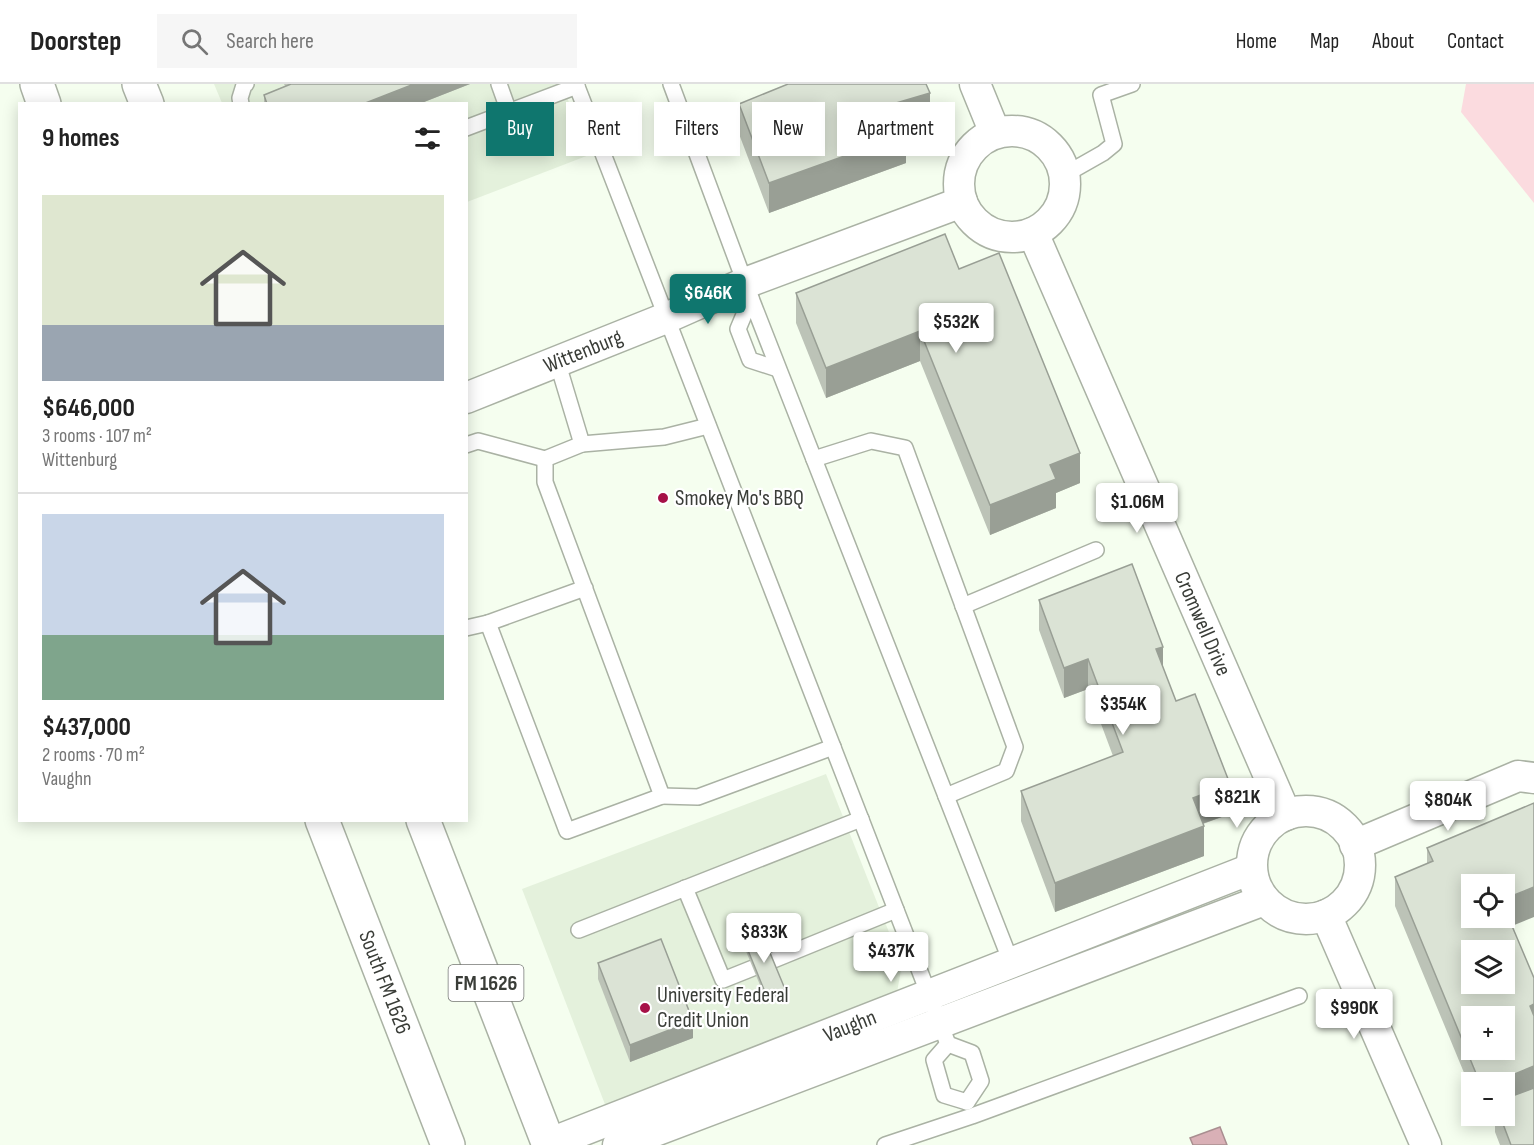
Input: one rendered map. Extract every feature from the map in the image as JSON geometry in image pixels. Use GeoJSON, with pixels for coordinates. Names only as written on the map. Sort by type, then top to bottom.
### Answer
{"type":"FeatureCollection","features":[{"type":"Feature","properties":{"kind":"main road"},"geometry":{"type":"LineString","coordinates":[[37,84],[43,102]]}},
{"type":"Feature","properties":{"kind":"main road"},"geometry":{"type":"LineString","coordinates":[[140,84],[146,102]]}},
{"type":"Feature","properties":{"kind":"main road","name":"South FM 1626"},"geometry":{"type":"LineString","coordinates":[[323,822],[448,1145]]}},
{"type":"Feature","properties":{"kind":"main road","name":"FM 1626"},"geometry":{"type":"LineString","coordinates":[[424,822],[549,1144]]}},
{"type":"Feature","properties":{"kind":"street"},"geometry":{"type":"LineString","coordinates":[[975,84],[995,133]]}},
{"type":"Feature","properties":{"kind":"street"},"geometry":{"type":"LineString","coordinates":[[1013,130],[1031,133],[1047,142],[1059,156],[1066,174],[1066,192],[1060,209],[1048,223],[1032,233],[1016,237],[999,235],[983,229],[970,217],[949,208],[959,186],[961,169],[968,153],[980,141],[995,133],[1013,130]]}},
{"type":"Feature","properties":{"kind":"street","name":"Wittenburg"},"geometry":{"type":"LineString","coordinates":[[468,397],[666,318],[748,291],[886,229],[949,208]]}},
{"type":"Feature","properties":{"kind":"street","name":"Cromwell Drive"},"geometry":{"type":"LineString","coordinates":[[1032,233],[1286,815]]}},
{"type":"Feature","properties":{"kind":"street"},"geometry":{"type":"LineString","coordinates":[[1355,845],[1518,777],[1534,778]]}},
{"type":"Feature","properties":{"kind":"street"},"geometry":{"type":"LineString","coordinates":[[1304,811],[1323,814],[1339,823],[1352,837],[1355,845],[1359,854],[1359,873],[1353,891],[1342,906],[1326,915],[1309,920],[1292,918],[1277,911],[1264,900],[1255,886],[1251,869],[1253,852],[1260,836],[1271,824],[1286,815],[1304,811]]}},
{"type":"Feature","properties":{"kind":"street","name":"Vaughn"},"geometry":{"type":"LineString","coordinates":[[549,1144],[1251,869]]}},
{"type":"Feature","properties":{"kind":"street","name":"Vaughn"},"geometry":{"type":"LineString","coordinates":[[618,1145],[944,1033],[1264,900]]}},
{"type":"Feature","properties":{"kind":"street"},"geometry":{"type":"LineString","coordinates":[[1326,915],[1426,1145]]}},
{"type":"Feature","properties":{"kind":"lane"},"geometry":{"type":"LineString","coordinates":[[241,102],[246,84]]}},
{"type":"Feature","properties":{"kind":"lane"},"geometry":{"type":"LineString","coordinates":[[499,84],[505,102]]}},
{"type":"Feature","properties":{"kind":"lane"},"geometry":{"type":"LineString","coordinates":[[671,84],[778,369],[1011,962]]}},
{"type":"Feature","properties":{"kind":"lane"},"geometry":{"type":"LineString","coordinates":[[1066,174],[1103,153],[1114,144],[1101,95],[1132,84]]}},
{"type":"Feature","properties":{"kind":"lane"},"geometry":{"type":"LineString","coordinates":[[534,102],[577,85],[944,1033],[972,1053],[981,1081],[969,1109]]}},
{"type":"Feature","properties":{"kind":"lane"},"geometry":{"type":"LineString","coordinates":[[468,127],[486,121]]}},
{"type":"Feature","properties":{"kind":"lane"},"geometry":{"type":"LineString","coordinates":[[748,291],[738,328],[750,360],[778,369]]}},
{"type":"Feature","properties":{"kind":"lane"},"geometry":{"type":"LineString","coordinates":[[557,361],[582,444]]}},
{"type":"Feature","properties":{"kind":"lane"},"geometry":{"type":"LineString","coordinates":[[468,444],[478,441],[545,459],[582,444],[664,437],[708,426]]}},
{"type":"Feature","properties":{"kind":"lane"},"geometry":{"type":"LineString","coordinates":[[814,459],[871,441],[905,448],[1015,747],[1006,771],[946,796]]}},
{"type":"Feature","properties":{"kind":"lane"},"geometry":{"type":"LineString","coordinates":[[545,459],[545,482],[662,796]]}},
{"type":"Feature","properties":{"kind":"lane"},"geometry":{"type":"LineString","coordinates":[[963,606],[1096,550]]}},
{"type":"Feature","properties":{"kind":"lane"},"geometry":{"type":"LineString","coordinates":[[468,627],[585,588]]}},
{"type":"Feature","properties":{"kind":"lane"},"geometry":{"type":"LineString","coordinates":[[488,622],[567,831],[662,796],[699,797],[833,747]]}},
{"type":"Feature","properties":{"kind":"lane"},"geometry":{"type":"LineString","coordinates":[[579,930],[861,819]]}},
{"type":"Feature","properties":{"kind":"lane"},"geometry":{"type":"LineString","coordinates":[[685,888],[723,980],[753,968]]}},
{"type":"Feature","properties":{"kind":"lane"},"geometry":{"type":"LineString","coordinates":[[771,961],[896,910]]}},
{"type":"Feature","properties":{"kind":"lane"},"geometry":{"type":"LineString","coordinates":[[885,1145],[969,1109],[1299,996]]}},
{"type":"Feature","properties":{"kind":"lane"},"geometry":{"type":"LineString","coordinates":[[944,1033],[934,1060],[944,1095],[969,1109]]}},
{"type":"Feature","properties":{"kind":"shaded area"},"geometry":{"type":"Polygon","coordinates":[[[214,84],[562,84],[569,102],[566,102],[566,156],[586,156],[468,202],[468,102],[222,102],[214,84]]]}},
{"type":"Feature","properties":{"kind":"shaded area"},"geometry":{"type":"Polygon","coordinates":[[[1466,84],[1534,84],[1534,203],[1461,112],[1466,84]]]}},
{"type":"Feature","properties":{"kind":"shaded area"},"geometry":{"type":"Polygon","coordinates":[[[826,774],[902,965],[897,992],[606,1107],[522,889],[826,774]]]}},
{"type":"Feature","properties":{"kind":"shaded area"},"geometry":{"type":"Polygon","coordinates":[[[1220,1127],[1227,1145],[1193,1145],[1190,1138],[1220,1127]]]}},
{"type":"Feature","properties":{"kind":"building"},"geometry":{"type":"Polygon","coordinates":[[[291,84],[414,84],[368,102],[266,102],[264,95],[291,84]]]}},
{"type":"Feature","properties":{"kind":"building"},"geometry":{"type":"Polygon","coordinates":[[[788,84],[926,84],[930,93],[899,102],[837,102],[837,156],[844,156],[769,183],[759,156],[825,156],[825,102],[752,102],[752,138],[740,104],[788,84]]]}},
{"type":"Feature","properties":{"kind":"building"},"geometry":{"type":"Polygon","coordinates":[[[945,234],[959,269],[999,253],[1080,453],[1050,465],[1056,479],[990,505],[920,331],[826,368],[796,293],[945,234]]]}},
{"type":"Feature","properties":{"kind":"building"},"geometry":{"type":"Polygon","coordinates":[[[1132,564],[1163,647],[1156,649],[1176,701],[1195,694],[1230,784],[1193,798],[1204,826],[1055,883],[1021,791],[1123,752],[1088,659],[1064,668],[1039,600],[1132,564]]]}},
{"type":"Feature","properties":{"kind":"building"},"geometry":{"type":"Polygon","coordinates":[[[1534,803],[1534,887],[1515,895],[1515,874],[1461,874],[1461,928],[1513,928],[1534,978],[1534,1004],[1530,1006],[1534,1016],[1534,1066],[1515,1074],[1515,1072],[1475,1072],[1471,1060],[1515,1060],[1515,1006],[1461,1006],[1461,1037],[1395,877],[1433,861],[1427,848],[1534,803]]]}},
{"type":"Feature","properties":{"kind":"building"},"geometry":{"type":"Polygon","coordinates":[[[761,931],[785,989],[767,997],[743,938],[761,931]]]}},
{"type":"Feature","properties":{"kind":"building","name":"University Federal Credit Union"},"geometry":{"type":"Polygon","coordinates":[[[661,939],[693,1021],[630,1045],[598,963],[661,939]]]}},
{"type":"Feature","properties":{"kind":"building"},"geometry":{"type":"Polygon","coordinates":[[[1534,1088],[1534,1145],[1511,1145],[1504,1126],[1515,1126],[1515,1095],[1534,1088]]]}},
{"type":"Feature","properties":{"kind":"place","name":"Smokey Mo's BBQ"},"geometry":{"type":"Point","coordinates":[663,498]}},
{"type":"Feature","properties":{"kind":"place","name":"University Federal Credit Union"},"geometry":{"type":"Point","coordinates":[645,1008]}}]}
